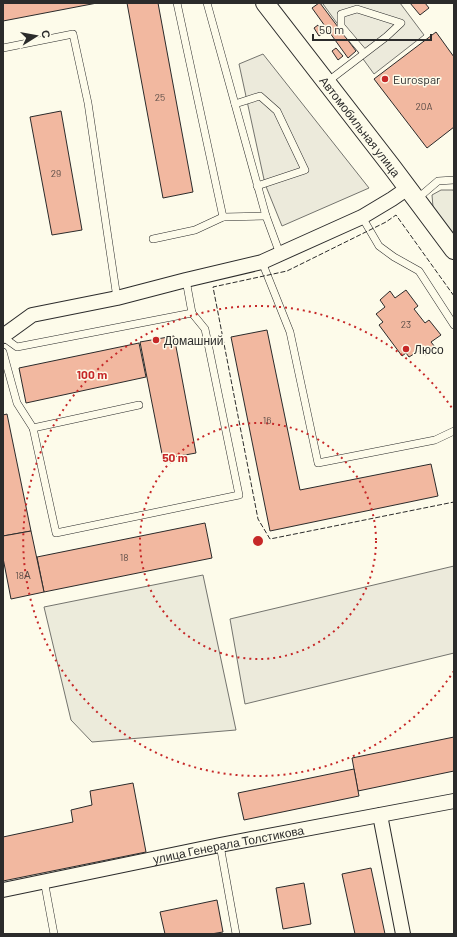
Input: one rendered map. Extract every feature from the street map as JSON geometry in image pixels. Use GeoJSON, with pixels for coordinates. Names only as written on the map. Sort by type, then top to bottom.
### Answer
{"type":"FeatureCollection","features":[{"type":"Feature","properties":{"kind":"street","name":"Автомобильная улица"},"geometry":{"type":"LineString","coordinates":[[265,3],[327,82],[454,250]]}},
{"type":"Feature","properties":{"kind":"street"},"geometry":{"type":"LineString","coordinates":[[3,336],[32,315],[117,298],[262,262],[362,217],[392,199],[412,194]]}},
{"type":"Feature","properties":{"kind":"street","name":"улица Генерала Толстикова"},"geometry":{"type":"LineString","coordinates":[[3,890],[44,880],[220,844],[380,816],[454,801]]}},
{"type":"Feature","properties":{"kind":"street"},"geometry":{"type":"LineString","coordinates":[[380,816],[403,934]]}},
{"type":"Feature","properties":{"kind":"lane"},"geometry":{"type":"LineString","coordinates":[[177,3],[223,217]]}},
{"type":"Feature","properties":{"kind":"lane"},"geometry":{"type":"LineString","coordinates":[[207,3],[266,216],[280,254]]}},
{"type":"Feature","properties":{"kind":"lane"},"geometry":{"type":"LineString","coordinates":[[327,82],[386,37],[401,23],[357,9],[341,14],[341,26],[364,53]]}},
{"type":"Feature","properties":{"kind":"lane"},"geometry":{"type":"LineString","coordinates":[[3,48],[73,34],[88,103],[117,298]]}},
{"type":"Feature","properties":{"kind":"lane"},"geometry":{"type":"LineString","coordinates":[[235,104],[260,96],[277,111],[305,170],[258,186]]}},
{"type":"Feature","properties":{"kind":"lane"},"geometry":{"type":"LineString","coordinates":[[412,194],[438,181],[454,180]]}},
{"type":"Feature","properties":{"kind":"lane"},"geometry":{"type":"LineString","coordinates":[[153,239],[195,230],[223,217],[266,216]]}},
{"type":"Feature","properties":{"kind":"lane"},"geometry":{"type":"LineString","coordinates":[[362,217],[379,246],[394,257],[419,271],[454,325]]}},
{"type":"Feature","properties":{"kind":"lane"},"geometry":{"type":"LineString","coordinates":[[262,262],[290,332],[318,463],[434,440],[454,431]]}},
{"type":"Feature","properties":{"kind":"lane"},"geometry":{"type":"LineString","coordinates":[[3,352],[18,403],[33,428],[56,533],[239,495],[205,328],[192,313],[186,280]]}},
{"type":"Feature","properties":{"kind":"lane"},"geometry":{"type":"LineString","coordinates":[[3,336],[17,348],[192,313]]}},
{"type":"Feature","properties":{"kind":"lane"},"geometry":{"type":"LineString","coordinates":[[33,428],[139,405]]}},
{"type":"Feature","properties":{"kind":"lane"},"geometry":{"type":"LineString","coordinates":[[220,844],[236,934]]}},
{"type":"Feature","properties":{"kind":"lane"},"geometry":{"type":"LineString","coordinates":[[44,880],[54,934]]}},
{"type":"Feature","properties":{"kind":"shaded area"},"geometry":{"type":"Polygon","coordinates":[[[400,3],[424,35],[374,74],[323,4],[400,3]]]}},
{"type":"Feature","properties":{"kind":"shaded area"},"geometry":{"type":"Polygon","coordinates":[[[263,54],[369,188],[282,226],[265,184],[239,64],[263,54]]]}},
{"type":"Feature","properties":{"kind":"shaded area"},"geometry":{"type":"Polygon","coordinates":[[[441,190],[453,190],[454,192],[454,235],[433,207],[432,195],[441,190]]]}},
{"type":"Feature","properties":{"kind":"shaded area"},"geometry":{"type":"Polygon","coordinates":[[[454,566],[454,653],[245,704],[230,619],[454,566]]]}},
{"type":"Feature","properties":{"kind":"shaded area"},"geometry":{"type":"Polygon","coordinates":[[[203,575],[236,730],[92,742],[71,720],[44,607],[203,575]]]}},
{"type":"Feature","properties":{"kind":"building"},"geometry":{"type":"Polygon","coordinates":[[[3,3],[97,3],[3,21],[3,3]]]}},
{"type":"Feature","properties":{"kind":"building"},"geometry":{"type":"Polygon","coordinates":[[[127,3],[158,3],[193,192],[163,198],[127,3]]]}},
{"type":"Feature","properties":{"kind":"building"},"geometry":{"type":"Polygon","coordinates":[[[319,3],[356,51],[348,58],[312,8],[319,3]]]}},
{"type":"Feature","properties":{"kind":"building"},"geometry":{"type":"Polygon","coordinates":[[[410,3],[425,3],[429,8],[420,15],[410,3]]]}},
{"type":"Feature","properties":{"kind":"building"},"geometry":{"type":"Polygon","coordinates":[[[318,25],[323,33],[319,36],[314,28],[318,25]]]}},
{"type":"Feature","properties":{"kind":"building"},"geometry":{"type":"Polygon","coordinates":[[[436,32],[454,57],[454,127],[427,148],[374,79],[436,32]]]}},
{"type":"Feature","properties":{"kind":"building"},"geometry":{"type":"Polygon","coordinates":[[[336,48],[343,56],[338,60],[332,51],[336,48]]]}},
{"type":"Feature","properties":{"kind":"building"},"geometry":{"type":"Polygon","coordinates":[[[61,111],[82,230],[52,235],[30,117],[61,111]]]}},
{"type":"Feature","properties":{"kind":"building"},"geometry":{"type":"Polygon","coordinates":[[[406,290],[418,306],[414,309],[425,323],[429,320],[441,335],[431,342],[435,347],[425,355],[420,350],[409,357],[406,353],[402,356],[379,325],[383,322],[376,314],[385,307],[380,300],[390,291],[395,298],[406,290]]]}},
{"type":"Feature","properties":{"kind":"building"},"geometry":{"type":"Polygon","coordinates":[[[267,330],[300,490],[431,464],[438,496],[270,531],[231,337],[267,330]]]}},
{"type":"Feature","properties":{"kind":"building"},"geometry":{"type":"Polygon","coordinates":[[[174,336],[196,453],[163,459],[140,342],[174,336]]]}},
{"type":"Feature","properties":{"kind":"building"},"geometry":{"type":"Polygon","coordinates":[[[139,343],[146,377],[26,403],[19,368],[139,343]]]}},
{"type":"Feature","properties":{"kind":"building"},"geometry":{"type":"Polygon","coordinates":[[[7,414],[31,531],[3,536],[3,415],[7,414]]]}},
{"type":"Feature","properties":{"kind":"building"},"geometry":{"type":"Polygon","coordinates":[[[205,523],[212,558],[44,592],[37,557],[205,523]]]}},
{"type":"Feature","properties":{"kind":"building"},"geometry":{"type":"Polygon","coordinates":[[[31,531],[44,592],[11,599],[3,558],[3,536],[31,531]]]}},
{"type":"Feature","properties":{"kind":"building"},"geometry":{"type":"Polygon","coordinates":[[[454,737],[454,771],[358,791],[352,758],[454,737]]]}},
{"type":"Feature","properties":{"kind":"building"},"geometry":{"type":"Polygon","coordinates":[[[354,769],[359,796],[244,820],[238,793],[354,769]]]}},
{"type":"Feature","properties":{"kind":"building"},"geometry":{"type":"Polygon","coordinates":[[[133,783],[146,852],[3,881],[3,837],[73,822],[71,810],[92,805],[90,791],[133,783]]]}},
{"type":"Feature","properties":{"kind":"building"},"geometry":{"type":"Polygon","coordinates":[[[371,868],[385,934],[355,934],[342,874],[371,868]]]}},
{"type":"Feature","properties":{"kind":"building"},"geometry":{"type":"Polygon","coordinates":[[[304,883],[311,924],[283,929],[276,888],[304,883]]]}},
{"type":"Feature","properties":{"kind":"building"},"geometry":{"type":"Polygon","coordinates":[[[217,900],[223,932],[211,934],[165,934],[160,912],[217,900]]]}},
{"type":"Feature","properties":{"kind":"fence"},"geometry":{"type":"LineString","coordinates":[[454,296],[396,215],[386,222],[287,271],[213,287],[258,519],[270,539],[454,502]]}},
{"type":"Feature","properties":{"kind":"place","name":"Eurospar"},"geometry":{"type":"Point","coordinates":[385,79]}},
{"type":"Feature","properties":{"kind":"place","name":"Домашний"},"geometry":{"type":"Point","coordinates":[156,340]}},
{"type":"Feature","properties":{"kind":"place","name":"Люсо"},"geometry":{"type":"Point","coordinates":[406,349]}}]}
